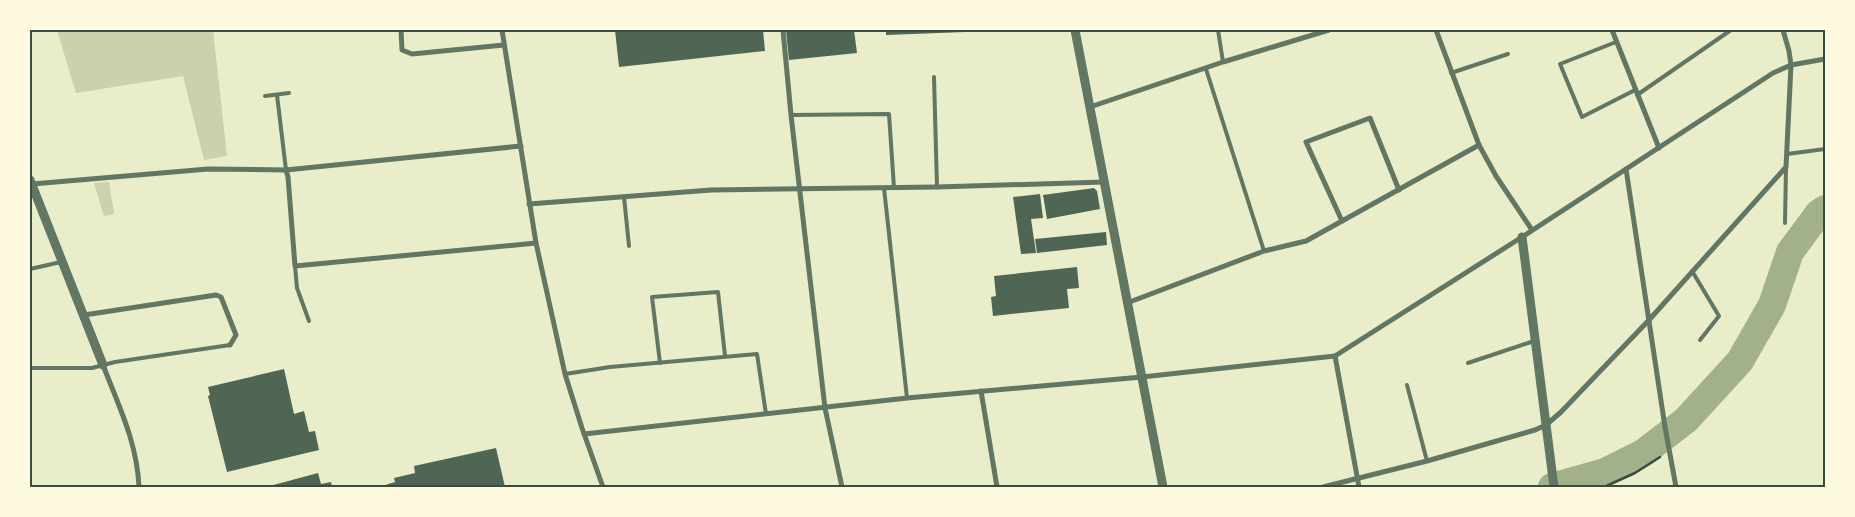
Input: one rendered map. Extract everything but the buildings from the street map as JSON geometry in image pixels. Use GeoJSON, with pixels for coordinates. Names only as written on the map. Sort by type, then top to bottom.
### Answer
{"type":"FeatureCollection","features":[{"type":"Feature","properties":{"kind":"street"},"geometry":{"type":"LineString","coordinates":[[401,30],[402,50],[412,54],[504,45]]}},
{"type":"Feature","properties":{"kind":"street"},"geometry":{"type":"LineString","coordinates":[[502,30],[536,243],[565,374],[603,487]]}},
{"type":"Feature","properties":{"kind":"street"},"geometry":{"type":"LineString","coordinates":[[783,30],[824,408],[842,487]]}},
{"type":"Feature","properties":{"kind":"street"},"geometry":{"type":"LineString","coordinates":[[1075,30],[1163,487]]}},
{"type":"Feature","properties":{"kind":"street"},"geometry":{"type":"LineString","coordinates":[[1090,107],[1223,62],[1328,30]]}},
{"type":"Feature","properties":{"kind":"street"},"geometry":{"type":"LineString","coordinates":[[1436,30],[1479,146],[1496,176],[1532,230]]}},
{"type":"Feature","properties":{"kind":"street"},"geometry":{"type":"LineString","coordinates":[[1612,30],[1659,148]]}},
{"type":"Feature","properties":{"kind":"street"},"geometry":{"type":"LineString","coordinates":[[1322,487],[1427,461],[1546,425],[1561,412],[1649,320],[1786,167],[1790,51],[1782,30]]}},
{"type":"Feature","properties":{"kind":"street"},"geometry":{"type":"LineString","coordinates":[[584,434],[907,398],[1142,377],[1335,356],[1522,237],[1773,73],[1790,65],[1825,59]]}},
{"type":"Feature","properties":{"kind":"street"},"geometry":{"type":"LineString","coordinates":[[1342,221],[1306,142],[1370,118],[1399,190]]}},
{"type":"Feature","properties":{"kind":"street"},"geometry":{"type":"LineString","coordinates":[[139,487],[136,456],[132,439],[31,182],[208,169],[286,170],[521,146]]}},
{"type":"Feature","properties":{"kind":"street"},"geometry":{"type":"LineString","coordinates":[[1127,303],[1264,251],[1306,241],[1479,146]]}},
{"type":"Feature","properties":{"kind":"street"},"geometry":{"type":"LineString","coordinates":[[1626,169],[1665,427],[1676,487]]}},
{"type":"Feature","properties":{"kind":"street"},"geometry":{"type":"LineString","coordinates":[[286,170],[295,266],[536,243]]}},
{"type":"Feature","properties":{"kind":"street"},"geometry":{"type":"LineString","coordinates":[[529,204],[711,190],[799,190],[1104,182]]}},
{"type":"Feature","properties":{"kind":"street"},"geometry":{"type":"LineString","coordinates":[[1522,237],[1554,487]]}},
{"type":"Feature","properties":{"kind":"street"},"geometry":{"type":"LineString","coordinates":[[84,316],[216,295],[221,297],[236,334],[230,345]]}},
{"type":"Feature","properties":{"kind":"street"},"geometry":{"type":"LineString","coordinates":[[1335,356],[1359,487]]}},
{"type":"Feature","properties":{"kind":"street"},"geometry":{"type":"LineString","coordinates":[[981,391],[997,487]]}},
{"type":"Feature","properties":{"kind":"lane"},"geometry":{"type":"LineString","coordinates":[[1218,30],[1223,62]]}},
{"type":"Feature","properties":{"kind":"lane"},"geometry":{"type":"LineString","coordinates":[[1616,42],[1560,64],[1582,118],[1636,93],[1731,30]]}},
{"type":"Feature","properties":{"kind":"lane"},"geometry":{"type":"LineString","coordinates":[[1451,73],[1508,54]]}},
{"type":"Feature","properties":{"kind":"lane"},"geometry":{"type":"LineString","coordinates":[[1206,69],[1264,251]]}},
{"type":"Feature","properties":{"kind":"lane"},"geometry":{"type":"LineString","coordinates":[[934,77],[937,187]]}},
{"type":"Feature","properties":{"kind":"lane"},"geometry":{"type":"LineString","coordinates":[[265,96],[290,93]]}},
{"type":"Feature","properties":{"kind":"lane"},"geometry":{"type":"LineString","coordinates":[[277,95],[286,170]]}},
{"type":"Feature","properties":{"kind":"lane"},"geometry":{"type":"LineString","coordinates":[[791,116],[889,114],[894,188]]}},
{"type":"Feature","properties":{"kind":"lane"},"geometry":{"type":"LineString","coordinates":[[1787,154],[1825,148]]}},
{"type":"Feature","properties":{"kind":"lane"},"geometry":{"type":"LineString","coordinates":[[1785,223],[1786,167]]}},
{"type":"Feature","properties":{"kind":"lane"},"geometry":{"type":"LineString","coordinates":[[884,188],[907,398]]}},
{"type":"Feature","properties":{"kind":"lane"},"geometry":{"type":"LineString","coordinates":[[624,197],[629,246]]}},
{"type":"Feature","properties":{"kind":"lane"},"geometry":{"type":"LineString","coordinates":[[30,269],[64,262]]}},
{"type":"Feature","properties":{"kind":"lane"},"geometry":{"type":"LineString","coordinates":[[295,266],[297,288],[309,321]]}},
{"type":"Feature","properties":{"kind":"lane"},"geometry":{"type":"LineString","coordinates":[[1692,271],[1720,316],[1700,340]]}},
{"type":"Feature","properties":{"kind":"lane"},"geometry":{"type":"LineString","coordinates":[[660,363],[652,297],[718,292],[725,356]]}},
{"type":"Feature","properties":{"kind":"lane"},"geometry":{"type":"LineString","coordinates":[[1468,363],[1535,340]]}},
{"type":"Feature","properties":{"kind":"lane"},"geometry":{"type":"LineString","coordinates":[[30,368],[92,368],[114,362],[230,345]]}},
{"type":"Feature","properties":{"kind":"lane"},"geometry":{"type":"LineString","coordinates":[[565,374],[610,367],[757,354],[766,414]]}},
{"type":"Feature","properties":{"kind":"lane"},"geometry":{"type":"LineString","coordinates":[[1407,385],[1427,461]]}},
{"type":"Feature","properties":{"kind":"path"},"geometry":{"type":"LineString","coordinates":[[1604,487],[1635,473],[1670,449]]}},
{"type":"Feature","properties":{"kind":"green space"},"geometry":{"type":"Polygon","coordinates":[[[57,30],[213,30],[227,156],[204,160],[183,76],[76,93],[57,30]]]}},
{"type":"Feature","properties":{"kind":"green space"},"geometry":{"type":"Polygon","coordinates":[[[109,182],[114,214],[104,216],[94,183],[109,182]]]}},
{"type":"Feature","properties":{"kind":"waterway"},"geometry":{"type":"LineString","coordinates":[[1552,487],[1605,472],[1643,453],[1686,420],[1740,361],[1772,305],[1790,252],[1818,214],[1825,209]]}}]}
